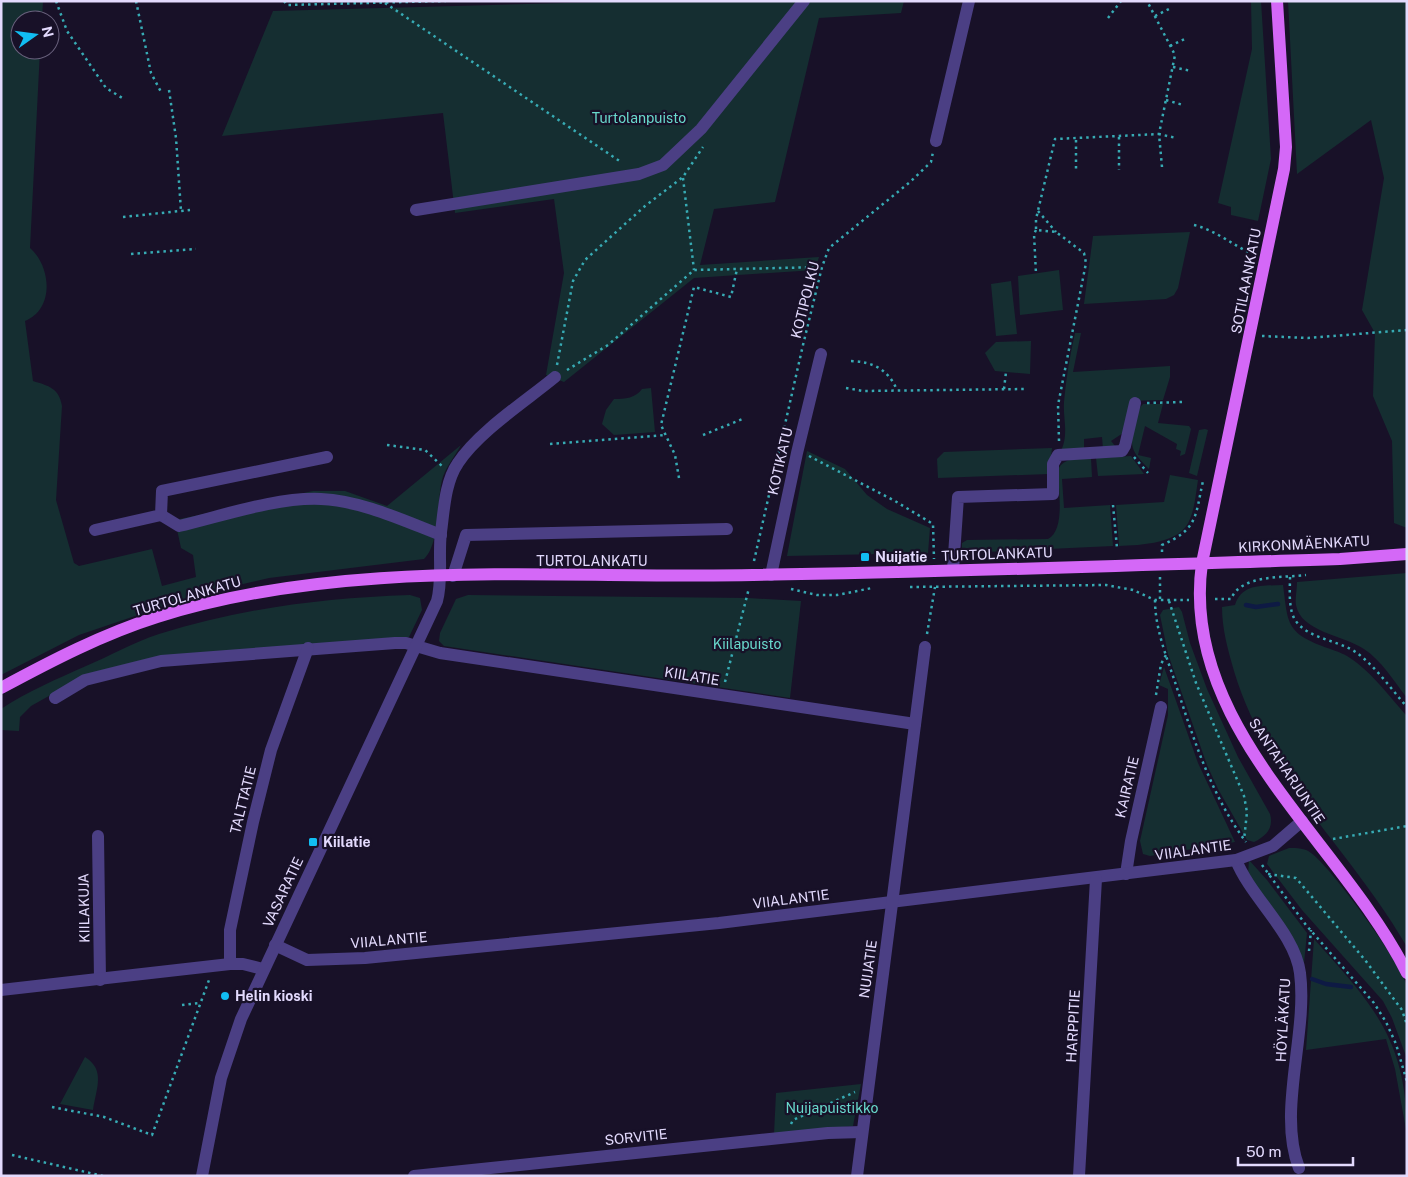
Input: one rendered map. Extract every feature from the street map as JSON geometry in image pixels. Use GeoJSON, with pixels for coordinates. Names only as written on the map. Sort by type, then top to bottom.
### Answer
{"type":"FeatureCollection","features":[{"type":"Feature","properties":{"kind":"main road","name":"SOTILAANKATU"},"geometry":{"type":"LineString","coordinates":[[1202,563],[1251,335],[1284,169],[1286,147],[1277,1]]}},
{"type":"Feature","properties":{"kind":"main road","name":"KIRKONMÄENKATU"},"geometry":{"type":"LineString","coordinates":[[1202,563],[1340,559],[1407,554]]}},
{"type":"Feature","properties":{"kind":"main road","name":"TURTOLANKATU"},"geometry":{"type":"LineString","coordinates":[[1,688],[56,660],[154,618],[214,601],[267,590],[341,580],[453,576],[750,582],[771,575],[1202,563]]}},
{"type":"Feature","properties":{"kind":"main road","name":"SANTAHARJUNTIE"},"geometry":{"type":"LineString","coordinates":[[1202,563],[1199,600],[1206,648],[1219,687],[1244,737],[1302,821],[1375,917],[1407,972]]}},
{"type":"Feature","properties":{"kind":"street"},"geometry":{"type":"LineString","coordinates":[[416,210],[639,174],[663,165],[702,129],[804,1]]}},
{"type":"Feature","properties":{"kind":"street"},"geometry":{"type":"LineString","coordinates":[[936,141],[969,1]]}},
{"type":"Feature","properties":{"kind":"street","name":"KOTIKATU"},"geometry":{"type":"LineString","coordinates":[[771,575],[797,452],[822,354]]}},
{"type":"Feature","properties":{"kind":"street"},"geometry":{"type":"LineString","coordinates":[[452,476],[458,463],[470,448],[555,377]]}},
{"type":"Feature","properties":{"kind":"street"},"geometry":{"type":"LineString","coordinates":[[953,570],[958,497],[1053,494],[1053,464],[1058,455],[1122,451],[1125,446],[1135,403]]}},
{"type":"Feature","properties":{"kind":"street"},"geometry":{"type":"LineString","coordinates":[[161,514],[162,491],[328,457]]}},
{"type":"Feature","properties":{"kind":"street","name":"VASARATIE"},"geometry":{"type":"LineString","coordinates":[[202,1176],[221,1078],[241,1019],[437,601],[441,535],[452,476]]}},
{"type":"Feature","properties":{"kind":"street"},"geometry":{"type":"LineString","coordinates":[[95,530],[161,514],[179,526],[272,504],[320,499],[352,503],[441,535]]}},
{"type":"Feature","properties":{"kind":"street"},"geometry":{"type":"LineString","coordinates":[[453,576],[466,535],[727,529]]}},
{"type":"Feature","properties":{"kind":"street","name":"KIILATIE"},"geometry":{"type":"LineString","coordinates":[[55,698],[85,680],[161,661],[308,648],[402,643],[440,653],[915,724]]}},
{"type":"Feature","properties":{"kind":"street","name":"NUIJATIE"},"geometry":{"type":"LineString","coordinates":[[857,1176],[925,647]]}},
{"type":"Feature","properties":{"kind":"street","name":"TALTTATIE"},"geometry":{"type":"LineString","coordinates":[[230,964],[230,930],[253,822],[271,750],[308,648]]}},
{"type":"Feature","properties":{"kind":"street","name":"KAIRATIE"},"geometry":{"type":"LineString","coordinates":[[1126,874],[1158,702]]}},
{"type":"Feature","properties":{"kind":"street","name":"VIIALANTIE"},"geometry":{"type":"LineString","coordinates":[[275,945],[307,960],[324,961],[546,941],[1096,879],[1236,860],[1273,846],[1302,821]]}},
{"type":"Feature","properties":{"kind":"street","name":"KIILAKUJA"},"geometry":{"type":"LineString","coordinates":[[98,836],[100,980]]}},
{"type":"Feature","properties":{"kind":"street","name":"HÖYLÄKATU"},"geometry":{"type":"LineString","coordinates":[[1236,860],[1286,940],[1300,973],[1300,1019],[1292,1118],[1294,1151],[1299,1168]]}},
{"type":"Feature","properties":{"kind":"street","name":"HARPPITIE"},"geometry":{"type":"LineString","coordinates":[[1079,1176],[1096,879]]}},
{"type":"Feature","properties":{"kind":"street"},"geometry":{"type":"LineString","coordinates":[[1,990],[230,964],[242,964],[263,969]]}},
{"type":"Feature","properties":{"kind":"street","name":"SORVITIE"},"geometry":{"type":"LineString","coordinates":[[414,1176],[786,1137],[862,1132]]}},
{"type":"Feature","properties":{"kind":"path"},"geometry":{"type":"LineString","coordinates":[[56,1],[67,32],[106,88],[124,99]]}},
{"type":"Feature","properties":{"kind":"path"},"geometry":{"type":"LineString","coordinates":[[136,1],[151,73],[161,92]]}},
{"type":"Feature","properties":{"kind":"path"},"geometry":{"type":"LineString","coordinates":[[284,1],[287,5],[446,1]]}},
{"type":"Feature","properties":{"kind":"path"},"geometry":{"type":"LineString","coordinates":[[1108,18],[1121,1]]}},
{"type":"Feature","properties":{"kind":"path"},"geometry":{"type":"LineString","coordinates":[[1147,1],[1175,55],[1159,134],[1162,167]]}},
{"type":"Feature","properties":{"kind":"path"},"geometry":{"type":"LineString","coordinates":[[385,3],[639,174]]}},
{"type":"Feature","properties":{"kind":"path"},"geometry":{"type":"LineString","coordinates":[[1155,16],[1171,8]]}},
{"type":"Feature","properties":{"kind":"path"},"geometry":{"type":"LineString","coordinates":[[1170,46],[1187,38]]}},
{"type":"Feature","properties":{"kind":"path"},"geometry":{"type":"LineString","coordinates":[[1173,67],[1191,71]]}},
{"type":"Feature","properties":{"kind":"path"},"geometry":{"type":"LineString","coordinates":[[169,90],[176,138],[181,211]]}},
{"type":"Feature","properties":{"kind":"path"},"geometry":{"type":"LineString","coordinates":[[1166,100],[1183,105]]}},
{"type":"Feature","properties":{"kind":"path"},"geometry":{"type":"LineString","coordinates":[[555,377],[573,280],[585,260],[645,206],[683,177],[704,146],[702,129]]}},
{"type":"Feature","properties":{"kind":"path"},"geometry":{"type":"LineString","coordinates":[[1036,274],[1034,234],[1056,140],[1159,134],[1176,138]]}},
{"type":"Feature","properties":{"kind":"path"},"geometry":{"type":"LineString","coordinates":[[1119,137],[1119,170]]}},
{"type":"Feature","properties":{"kind":"path"},"geometry":{"type":"LineString","coordinates":[[1076,140],[1076,172]]}},
{"type":"Feature","properties":{"kind":"path","name":"KOTIPOLKU"},"geometry":{"type":"LineString","coordinates":[[722,695],[750,582],[822,267],[829,248],[910,182],[931,162],[936,141]]}},
{"type":"Feature","properties":{"kind":"path"},"geometry":{"type":"LineString","coordinates":[[683,177],[694,270]]}},
{"type":"Feature","properties":{"kind":"path"},"geometry":{"type":"LineString","coordinates":[[123,217],[190,210]]}},
{"type":"Feature","properties":{"kind":"path"},"geometry":{"type":"LineString","coordinates":[[1038,211],[1056,232],[1084,253],[1086,263],[1058,405],[1060,431],[1058,455]]}},
{"type":"Feature","properties":{"kind":"path"},"geometry":{"type":"LineString","coordinates":[[1194,225],[1206,228],[1230,244],[1253,255],[1256,246]]}},
{"type":"Feature","properties":{"kind":"path"},"geometry":{"type":"LineString","coordinates":[[1036,230],[1056,232]]}},
{"type":"Feature","properties":{"kind":"path"},"geometry":{"type":"LineString","coordinates":[[131,254],[196,249]]}},
{"type":"Feature","properties":{"kind":"path"},"geometry":{"type":"LineString","coordinates":[[555,377],[608,345],[694,270],[822,267]]}},
{"type":"Feature","properties":{"kind":"path"},"geometry":{"type":"LineString","coordinates":[[679,478],[675,455],[661,426],[694,287],[731,297],[737,269]]}},
{"type":"Feature","properties":{"kind":"path"},"geometry":{"type":"LineString","coordinates":[[1251,335],[1308,338],[1407,330]]}},
{"type":"Feature","properties":{"kind":"path"},"geometry":{"type":"LineString","coordinates":[[851,361],[870,362],[884,372],[898,391]]}},
{"type":"Feature","properties":{"kind":"path"},"geometry":{"type":"LineString","coordinates":[[1004,390],[1006,372]]}},
{"type":"Feature","properties":{"kind":"path"},"geometry":{"type":"LineString","coordinates":[[846,388],[898,391],[1025,389]]}},
{"type":"Feature","properties":{"kind":"path"},"geometry":{"type":"LineString","coordinates":[[1135,403],[1184,402]]}},
{"type":"Feature","properties":{"kind":"path"},"geometry":{"type":"LineString","coordinates":[[703,435],[745,418]]}},
{"type":"Feature","properties":{"kind":"path"},"geometry":{"type":"LineString","coordinates":[[550,444],[665,435]]}},
{"type":"Feature","properties":{"kind":"path"},"geometry":{"type":"LineString","coordinates":[[387,445],[425,450],[452,476]]}},
{"type":"Feature","properties":{"kind":"path"},"geometry":{"type":"LineString","coordinates":[[1125,446],[1148,473]]}},
{"type":"Feature","properties":{"kind":"path"},"geometry":{"type":"LineString","coordinates":[[797,452],[812,457],[933,524],[935,587],[925,647]]}},
{"type":"Feature","properties":{"kind":"path"},"geometry":{"type":"LineString","coordinates":[[1160,601],[1162,545],[1182,536],[1190,526],[1196,512],[1205,474]]}},
{"type":"Feature","properties":{"kind":"path"},"geometry":{"type":"LineString","coordinates":[[1113,505],[1117,548]]}},
{"type":"Feature","properties":{"kind":"path"},"geometry":{"type":"LineString","coordinates":[[907,587],[1106,585],[1133,590],[1160,601],[1169,601],[1230,599],[1233,593],[1244,584],[1259,580],[1306,575]]}},
{"type":"Feature","properties":{"kind":"path"},"geometry":{"type":"LineString","coordinates":[[1290,577],[1291,610],[1299,626],[1313,635],[1340,644],[1357,653],[1373,667],[1407,707]]}},
{"type":"Feature","properties":{"kind":"path"},"geometry":{"type":"LineString","coordinates":[[739,588],[750,582],[758,588]]}},
{"type":"Feature","properties":{"kind":"path"},"geometry":{"type":"LineString","coordinates":[[785,588],[816,595],[838,595],[879,587]]}},
{"type":"Feature","properties":{"kind":"path"},"geometry":{"type":"LineString","coordinates":[[1169,601],[1196,683],[1244,796],[1247,812],[1244,841]]}},
{"type":"Feature","properties":{"kind":"path"},"geometry":{"type":"LineString","coordinates":[[1158,702],[1161,664],[1166,655]]}},
{"type":"Feature","properties":{"kind":"path"},"geometry":{"type":"LineString","coordinates":[[1319,842],[1407,826]]}},
{"type":"Feature","properties":{"kind":"path"},"geometry":{"type":"LineString","coordinates":[[1268,874],[1296,878],[1366,960],[1402,1010],[1407,1025]]}},
{"type":"Feature","properties":{"kind":"path"},"geometry":{"type":"LineString","coordinates":[[52,1107],[104,1116],[152,1135],[214,966]]}},
{"type":"Feature","properties":{"kind":"path"},"geometry":{"type":"LineString","coordinates":[[182,1005],[200,1003]]}},
{"type":"Feature","properties":{"kind":"path"},"geometry":{"type":"LineString","coordinates":[[786,1137],[793,1120],[868,1086]]}},
{"type":"Feature","properties":{"kind":"path"},"geometry":{"type":"LineString","coordinates":[[12,1155],[103,1176]]}},
{"type":"Feature","properties":{"kind":"green space"},"geometry":{"type":"Polygon","coordinates":[[[1,1],[43,1],[43,10],[10,10],[10,60],[39,60],[30,248],[42,265],[47,287],[41,307],[35,315],[25,321],[33,381],[56,391],[61,400],[56,500],[74,563],[79,566],[152,549],[162,586],[196,577],[193,555],[181,548],[175,520],[313,491],[345,491],[387,506],[461,445],[443,476],[433,543],[424,559],[269,578],[200,594],[79,635],[1,675],[1,1]]]}},
{"type":"Feature","properties":{"kind":"green space","name":"Turtolanpuisto"},"geometry":{"type":"Polygon","coordinates":[[[641,1],[904,1],[901,13],[819,18],[775,202],[714,209],[700,265],[819,257],[815,270],[694,278],[564,382],[546,375],[564,273],[554,199],[455,213],[443,113],[222,136],[273,11],[641,1]]]}},
{"type":"Feature","properties":{"kind":"green space"},"geometry":{"type":"Polygon","coordinates":[[[1251,1],[1261,1],[1271,159],[1258,221],[1231,215],[1231,207],[1218,203],[1252,49],[1251,1]]]}},
{"type":"Feature","properties":{"kind":"green space"},"geometry":{"type":"Polygon","coordinates":[[[1288,1],[1407,1],[1407,528],[1394,523],[1392,441],[1373,396],[1375,333],[1362,310],[1384,178],[1371,120],[1297,174],[1288,1]]]}},
{"type":"Feature","properties":{"kind":"green space"},"geometry":{"type":"Polygon","coordinates":[[[1190,232],[1178,288],[1174,295],[1166,299],[1084,304],[1093,236],[1190,232]]]}},
{"type":"Feature","properties":{"kind":"green space"},"geometry":{"type":"Polygon","coordinates":[[[1059,270],[1063,310],[1020,315],[1018,276],[1059,270]]]}},
{"type":"Feature","properties":{"kind":"green space"},"geometry":{"type":"Polygon","coordinates":[[[1011,281],[1017,334],[996,336],[991,284],[1011,281]]]}},
{"type":"Feature","properties":{"kind":"green space"},"geometry":{"type":"Polygon","coordinates":[[[1075,333],[1081,333],[1073,372],[1170,366],[1170,377],[1163,400],[1130,401],[1123,433],[1111,441],[1116,447],[1103,449],[1102,437],[1084,439],[1084,450],[1061,451],[1065,439],[1064,402],[1066,384],[1075,333]]]}},
{"type":"Feature","properties":{"kind":"green space"},"geometry":{"type":"Polygon","coordinates":[[[1031,341],[1030,374],[995,371],[985,353],[996,342],[1031,341]]]}},
{"type":"Feature","properties":{"kind":"green space"},"geometry":{"type":"Polygon","coordinates":[[[651,388],[655,432],[614,435],[602,424],[606,410],[614,399],[630,397],[642,389],[651,388]]]}},
{"type":"Feature","properties":{"kind":"green space"},"geometry":{"type":"Polygon","coordinates":[[[1143,404],[1163,404],[1158,423],[1189,426],[1191,429],[1185,454],[1180,456],[1181,451],[1176,449],[1177,444],[1145,426],[1138,455],[1151,458],[1149,469],[1138,458],[1133,448],[1132,437],[1138,413],[1143,404]]]}},
{"type":"Feature","properties":{"kind":"green space"},"geometry":{"type":"Polygon","coordinates":[[[1199,430],[1208,430],[1197,476],[1189,473],[1199,430]]]}},
{"type":"Feature","properties":{"kind":"green space"},"geometry":{"type":"Polygon","coordinates":[[[1052,448],[1049,474],[938,478],[937,459],[944,452],[1052,448]]]}},
{"type":"Feature","properties":{"kind":"green space"},"geometry":{"type":"Polygon","coordinates":[[[807,451],[845,469],[867,495],[887,509],[930,528],[928,553],[787,556],[807,451]]]}},
{"type":"Feature","properties":{"kind":"green space"},"geometry":{"type":"Polygon","coordinates":[[[1131,456],[1144,474],[1098,476],[1096,458],[1131,456]]]}},
{"type":"Feature","properties":{"kind":"green space"},"geometry":{"type":"Polygon","coordinates":[[[1091,458],[1092,477],[1062,479],[1064,508],[1110,505],[1113,546],[962,552],[962,543],[967,540],[1048,539],[1054,534],[1059,518],[1058,470],[1060,466],[1067,461],[1091,458]]]}},
{"type":"Feature","properties":{"kind":"green space"},"geometry":{"type":"Polygon","coordinates":[[[1170,475],[1198,480],[1193,510],[1185,527],[1178,534],[1159,542],[1119,546],[1116,505],[1164,502],[1170,475]]]}},
{"type":"Feature","properties":{"kind":"green space"},"geometry":{"type":"Polygon","coordinates":[[[1407,573],[1407,698],[1387,671],[1364,649],[1324,632],[1306,621],[1299,614],[1296,600],[1297,582],[1407,573]]]}},
{"type":"Feature","properties":{"kind":"green space"},"geometry":{"type":"Polygon","coordinates":[[[1283,585],[1290,624],[1295,630],[1310,641],[1347,656],[1364,668],[1407,716],[1407,947],[1385,912],[1288,780],[1248,710],[1234,671],[1224,631],[1222,607],[1235,605],[1238,598],[1248,589],[1261,586],[1283,585]]]}},
{"type":"Feature","properties":{"kind":"green space"},"geometry":{"type":"Polygon","coordinates":[[[410,595],[420,598],[422,610],[409,637],[161,656],[56,692],[31,706],[20,717],[19,731],[1,730],[1,709],[53,681],[159,634],[221,617],[283,606],[378,596],[410,595]]]}},
{"type":"Feature","properties":{"kind":"green space","name":"Kiilapuisto"},"geometry":{"type":"Polygon","coordinates":[[[468,595],[748,598],[801,601],[790,698],[444,646],[439,641],[440,633],[456,599],[468,595]]]}},
{"type":"Feature","properties":{"kind":"green space"},"geometry":{"type":"Polygon","coordinates":[[[1179,607],[1207,689],[1238,757],[1270,814],[1271,823],[1268,831],[1254,842],[1247,840],[1218,789],[1207,765],[1168,654],[1160,615],[1163,610],[1179,607]]]}},
{"type":"Feature","properties":{"kind":"green space"},"geometry":{"type":"Polygon","coordinates":[[[1164,667],[1198,763],[1235,842],[1150,856],[1143,854],[1140,841],[1168,715],[1168,689],[1159,685],[1164,667]]]}},
{"type":"Feature","properties":{"kind":"green space"},"geometry":{"type":"Polygon","coordinates":[[[1289,848],[1298,848],[1311,853],[1334,876],[1364,916],[1402,974],[1407,986],[1407,1059],[1392,1018],[1383,1001],[1302,910],[1267,864],[1269,856],[1289,848]]]}},
{"type":"Feature","properties":{"kind":"green space"},"geometry":{"type":"Polygon","coordinates":[[[1249,860],[1267,880],[1307,933],[1304,963],[1248,874],[1249,860]]]}},
{"type":"Feature","properties":{"kind":"green space"},"geometry":{"type":"Polygon","coordinates":[[[1314,939],[1370,1005],[1383,1026],[1401,1074],[1407,1135],[1395,1069],[1386,1039],[1306,1050],[1314,939]]]}},
{"type":"Feature","properties":{"kind":"green space"},"geometry":{"type":"Polygon","coordinates":[[[85,1057],[96,1068],[98,1074],[93,1110],[60,1104],[85,1057]]]}},
{"type":"Feature","properties":{"kind":"green space","name":"Nuijapuistikko"},"geometry":{"type":"Polygon","coordinates":[[[861,1084],[853,1126],[774,1134],[776,1093],[861,1084]]]}},
{"type":"Feature","properties":{"kind":"waterway"},"geometry":{"type":"LineString","coordinates":[[1246,605],[1256,607],[1278,604]]}},
{"type":"Feature","properties":{"kind":"waterway"},"geometry":{"type":"LineString","coordinates":[[1312,979],[1326,984],[1351,987]]}},
{"type":"Feature","properties":{"kind":"place","name":"Nuijatie"},"geometry":{"type":"Point","coordinates":[865,557]}},
{"type":"Feature","properties":{"kind":"place","name":"Kiilatie"},"geometry":{"type":"Point","coordinates":[313,842]}},
{"type":"Feature","properties":{"kind":"place","name":"Helin kioski"},"geometry":{"type":"Point","coordinates":[225,996]}}]}
